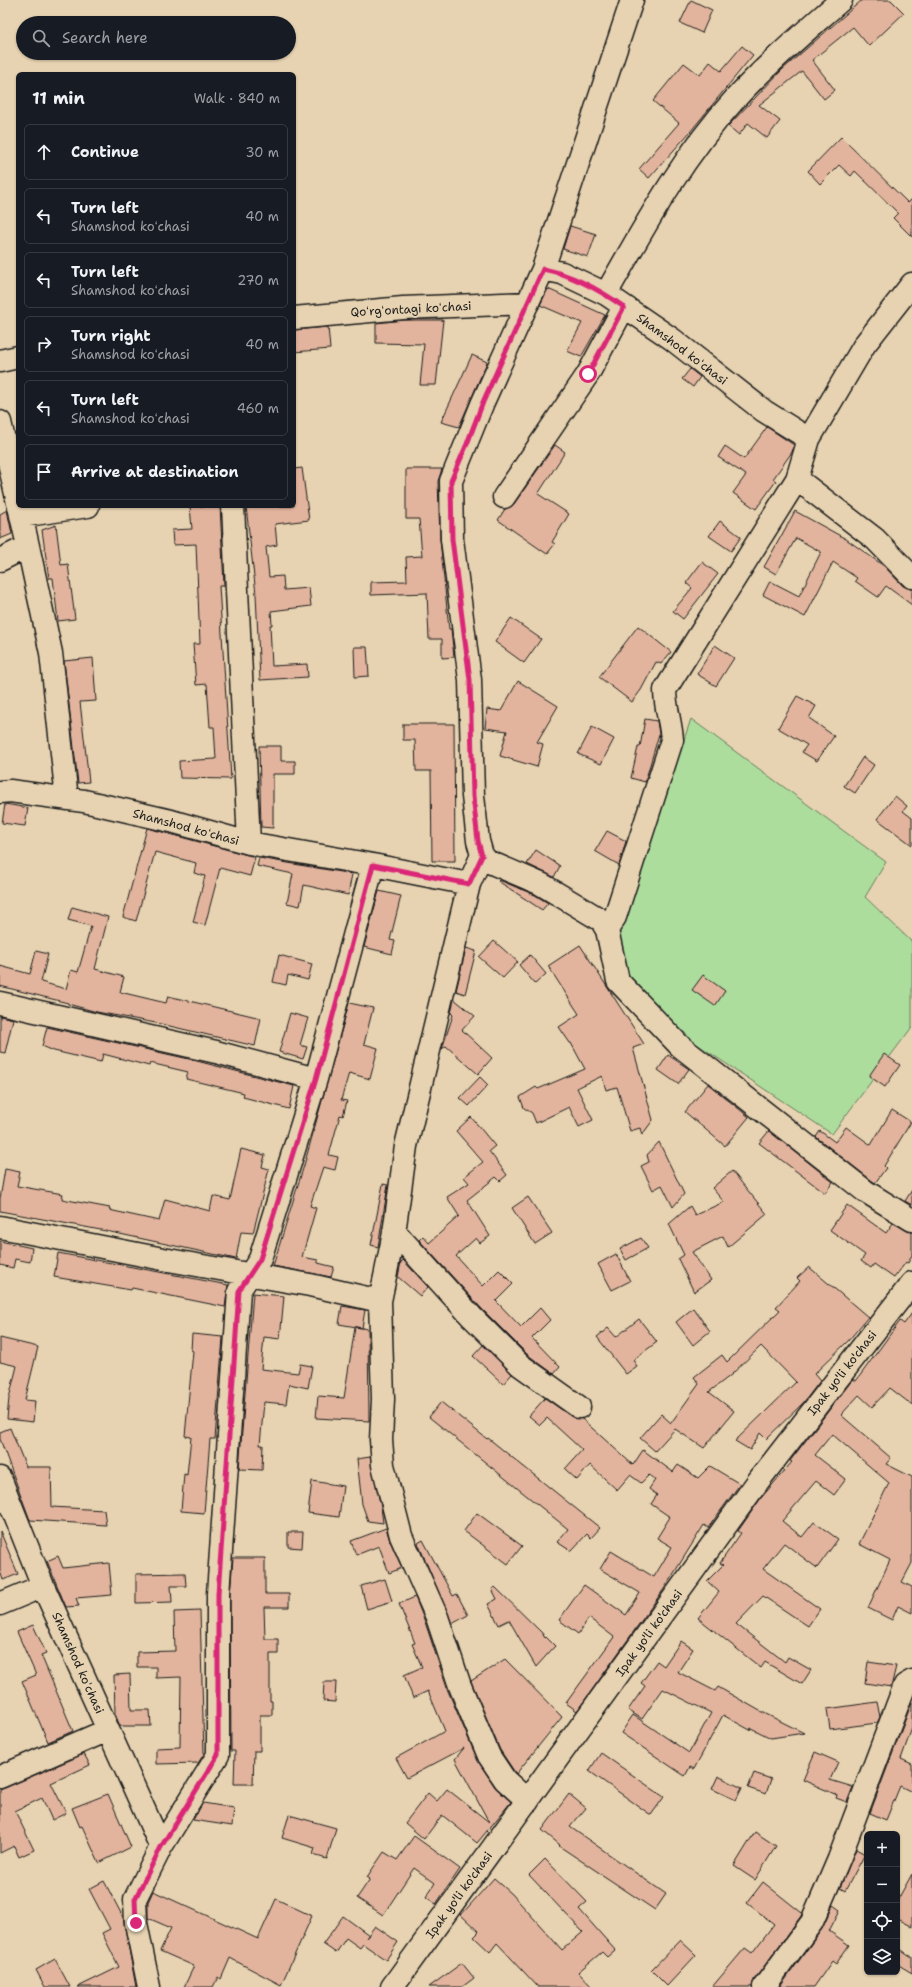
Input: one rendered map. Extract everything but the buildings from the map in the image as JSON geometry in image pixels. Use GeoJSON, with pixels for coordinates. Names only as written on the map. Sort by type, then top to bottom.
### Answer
{"type":"FeatureCollection","features":[{"type":"Feature","properties":{"kind":"street"},"geometry":{"type":"LineString","coordinates":[[632,0],[543,269],[483,402],[451,481],[452,539],[470,680],[473,796],[478,841],[482,856],[487,861],[541,884],[601,920],[607,930],[618,981],[680,1046],[865,1191],[912,1220]]}},
{"type":"Feature","properties":{"kind":"street"},"geometry":{"type":"LineString","coordinates":[[606,294],[650,217],[702,140],[734,100],[777,57],[841,0]]}},
{"type":"Feature","properties":{"kind":"street","name":"Shamshod koʻchasi"},"geometry":{"type":"LineString","coordinates":[[543,269],[562,273],[606,294],[672,339],[764,411],[809,439]]}},
{"type":"Feature","properties":{"kind":"street"},"geometry":{"type":"LineString","coordinates":[[607,930],[617,909],[672,740],[671,721],[665,704],[665,690],[797,479],[809,439],[865,344],[912,284]]}},
{"type":"Feature","properties":{"kind":"street","name":"Qoʻrgʻontagi koʻchasi"},"geometry":{"type":"LineString","coordinates":[[296,318],[403,308],[528,303]]}},
{"type":"Feature","properties":{"kind":"street"},"geometry":{"type":"LineString","coordinates":[[504,497],[588,374],[624,307]]}},
{"type":"Feature","properties":{"kind":"street"},"geometry":{"type":"LineString","coordinates":[[0,361],[16,357]]}},
{"type":"Feature","properties":{"kind":"street"},"geometry":{"type":"LineString","coordinates":[[0,422],[16,494]]}},
{"type":"Feature","properties":{"kind":"street"},"geometry":{"type":"LineString","coordinates":[[797,479],[875,539],[912,577]]}},
{"type":"Feature","properties":{"kind":"street"},"geometry":{"type":"LineString","coordinates":[[19,508],[51,653],[67,799]]}},
{"type":"Feature","properties":{"kind":"street"},"geometry":{"type":"LineString","coordinates":[[233,508],[250,843]]}},
{"type":"Feature","properties":{"kind":"street"},"geometry":{"type":"LineString","coordinates":[[0,560],[28,546]]}},
{"type":"Feature","properties":{"kind":"street","name":"Shamshod koʻchasi"},"geometry":{"type":"LineString","coordinates":[[0,792],[10,791],[67,799],[171,821],[250,843],[469,884]]}},
{"type":"Feature","properties":{"kind":"street"},"geometry":{"type":"LineString","coordinates":[[482,856],[469,884],[406,1146],[394,1231],[380,1301],[384,1399],[381,1440],[383,1465],[401,1536],[437,1617],[460,1686],[489,1756],[505,1780],[528,1801]]}},
{"type":"Feature","properties":{"kind":"street"},"geometry":{"type":"LineString","coordinates":[[149,1987],[136,1923],[135,1899],[161,1847],[218,1755],[218,1594],[239,1291],[260,1259],[316,1079],[373,865]]}},
{"type":"Feature","properties":{"kind":"street"},"geometry":{"type":"LineString","coordinates":[[0,1003],[216,1052],[316,1079]]}},
{"type":"Feature","properties":{"kind":"street"},"geometry":{"type":"LineString","coordinates":[[0,1227],[310,1285],[380,1301]]}},
{"type":"Feature","properties":{"kind":"street"},"geometry":{"type":"LineString","coordinates":[[394,1231],[472,1317],[520,1365],[579,1407]]}},
{"type":"Feature","properties":{"kind":"street","name":"Ipak yo'li ko'chasi"},"geometry":{"type":"LineString","coordinates":[[392,1987],[759,1480],[912,1283]]}},
{"type":"Feature","properties":{"kind":"street","name":"Shamshod koʻchasi"},"geometry":{"type":"LineString","coordinates":[[0,1478],[43,1586],[161,1847]]}},
{"type":"Feature","properties":{"kind":"street"},"geometry":{"type":"LineString","coordinates":[[0,1604],[43,1586]]}},
{"type":"Feature","properties":{"kind":"street"},"geometry":{"type":"LineString","coordinates":[[764,1987],[812,1922],[839,1859],[905,1685],[912,1681]]}},
{"type":"Feature","properties":{"kind":"street"},"geometry":{"type":"LineString","coordinates":[[0,1778],[108,1730]]}},
{"type":"Feature","properties":{"kind":"green space"},"geometry":{"type":"Polygon","coordinates":[[[691,719],[886,862],[865,897],[912,942],[912,1027],[832,1134],[677,1031],[625,981],[618,961],[620,927],[691,719]]]}},
{"type":"Feature","properties":{"kind":"route"},"geometry":{"type":"LineString","coordinates":[[136,1923],[135,1899],[161,1847],[218,1755],[218,1594],[239,1291],[260,1259],[316,1079],[373,865],[469,884],[482,856],[478,841],[473,796],[472,710],[470,680],[467,667],[452,539],[451,481],[483,402],[543,269],[562,273],[606,294],[624,307],[588,374]]}}]}
